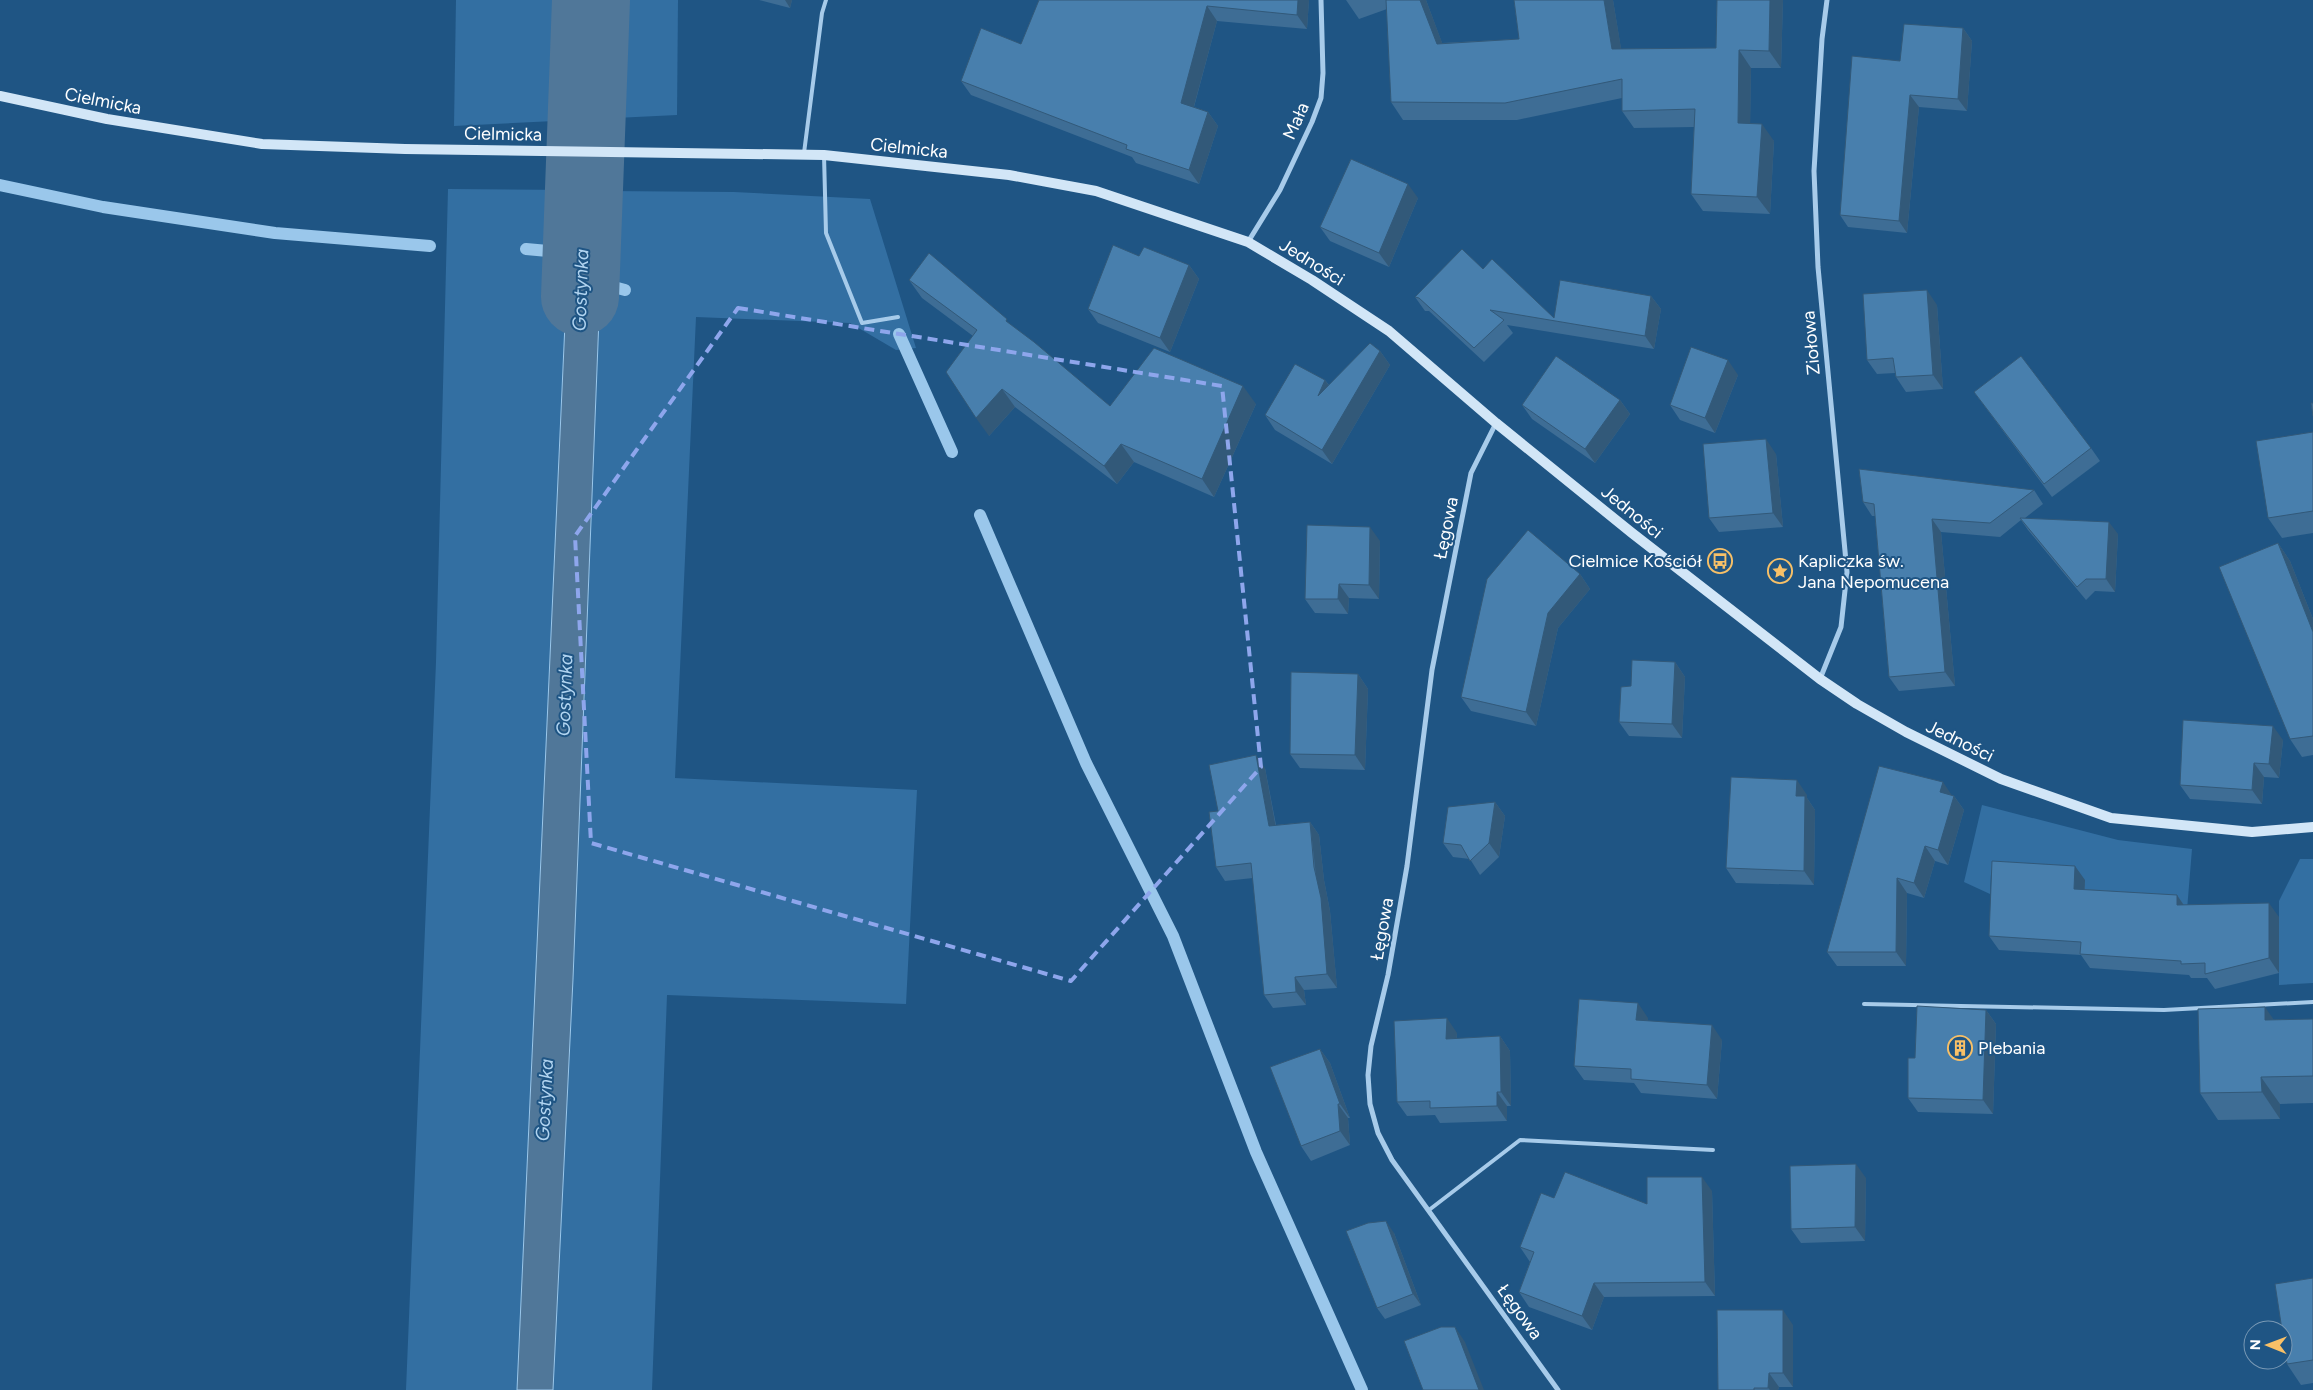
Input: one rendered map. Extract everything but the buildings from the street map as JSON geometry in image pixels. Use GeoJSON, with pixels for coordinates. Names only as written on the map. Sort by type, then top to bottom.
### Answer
{"type":"FeatureCollection","features":[{"type":"Feature","properties":{"kind":"street","name":"Mała"},"geometry":{"type":"LineString","coordinates":[[1248,242],[1280,190],[1312,122],[1321,98],[1323,73],[1321,0]]}},
{"type":"Feature","properties":{"kind":"street","name":"Ziołowa"},"geometry":{"type":"LineString","coordinates":[[1820,679],[1841,627],[1847,572],[1818,267],[1814,171],[1822,39],[1827,0]]}},
{"type":"Feature","properties":{"kind":"street","name":"Cielmicka"},"geometry":{"type":"LineString","coordinates":[[0,96],[107,119],[262,144],[405,149],[824,155],[1009,175]]}},
{"type":"Feature","properties":{"kind":"street","name":"Jedności"},"geometry":{"type":"LineString","coordinates":[[1009,175],[1096,190],[1248,242],[1312,280],[1388,331],[1496,423],[1640,540],[1820,679],[1857,704],[1906,732],[2001,778],[2111,818],[2252,832],[2313,827]]}},
{"type":"Feature","properties":{"kind":"street","name":"Łęgowa"},"geometry":{"type":"LineString","coordinates":[[1496,423],[1471,473],[1432,670],[1406,866],[1386,984],[1369,1060],[1370,1104],[1378,1133],[1392,1160],[1558,1390]]}},
{"type":"Feature","properties":{"kind":"lane"},"geometry":{"type":"LineString","coordinates":[[804,155],[822,13],[826,0]]}},
{"type":"Feature","properties":{"kind":"lane"},"geometry":{"type":"LineString","coordinates":[[824,155],[826,232],[862,323],[898,317]]}},
{"type":"Feature","properties":{"kind":"lane"},"geometry":{"type":"LineString","coordinates":[[1864,1004],[2164,1010],[2313,1002]]}},
{"type":"Feature","properties":{"kind":"lane"},"geometry":{"type":"LineString","coordinates":[[1429,1210],[1520,1140],[1713,1150]]}},
{"type":"Feature","properties":{"kind":"highlighted area"},"geometry":{"type":"Polygon","coordinates":[[[738,308],[1222,386],[1261,767],[1071,981],[591,843],[575,536],[738,308]]]}},
{"type":"Feature","properties":{"kind":"shaded area"},"geometry":{"type":"Polygon","coordinates":[[[456,0],[678,0],[677,115],[454,126],[456,0]]]}},
{"type":"Feature","properties":{"kind":"shaded area"},"geometry":{"type":"Polygon","coordinates":[[[448,189],[571,190],[517,1390],[406,1390],[436,662],[448,189]]]}},
{"type":"Feature","properties":{"kind":"shaded area"},"geometry":{"type":"Polygon","coordinates":[[[604,191],[734,192],[870,199],[916,348],[896,350],[850,323],[696,317],[675,778],[917,790],[906,1004],[667,995],[652,1390],[553,1390],[573,979],[604,191]]]}},
{"type":"Feature","properties":{"kind":"shaded area"},"geometry":{"type":"Polygon","coordinates":[[[1982,805],[2118,840],[2192,849],[2187,910],[1991,874],[1990,894],[1964,882],[1982,805]]]}},
{"type":"Feature","properties":{"kind":"shaded area"},"geometry":{"type":"Polygon","coordinates":[[[2300,859],[2313,859],[2313,983],[2279,985],[2279,901],[2300,859]]]}},
{"type":"Feature","properties":{"kind":"water"},"geometry":{"type":"Polygon","coordinates":[[[571,190],[604,191],[573,979],[553,1390],[517,1390],[571,190]]]}},
{"type":"Feature","properties":{"kind":"waterway","name":"Gostynka"},"geometry":{"type":"LineString","coordinates":[[580,297],[591,0]]}},
{"type":"Feature","properties":{"kind":"waterway"},"geometry":{"type":"LineString","coordinates":[[0,185],[103,207],[275,233],[430,246]]}},
{"type":"Feature","properties":{"kind":"waterway"},"geometry":{"type":"LineString","coordinates":[[526,249],[581,254]]}},
{"type":"Feature","properties":{"kind":"waterway"},"geometry":{"type":"LineString","coordinates":[[584,279],[625,290]]}},
{"type":"Feature","properties":{"kind":"waterway"},"geometry":{"type":"LineString","coordinates":[[899,334],[952,452]]}},
{"type":"Feature","properties":{"kind":"waterway"},"geometry":{"type":"LineString","coordinates":[[980,515],[1086,763],[1173,936],[1256,1152],[1362,1390]]}},
{"type":"Feature","properties":{"kind":"place","name":"Cielmice Kościół"},"geometry":{"type":"Point","coordinates":[1720,561]}},
{"type":"Feature","properties":{"kind":"place","name":"Kapliczka św. Jana Nepomucena"},"geometry":{"type":"Point","coordinates":[1780,571]}},
{"type":"Feature","properties":{"kind":"place","name":"Plebania"},"geometry":{"type":"Point","coordinates":[1960,1048]}}]}
